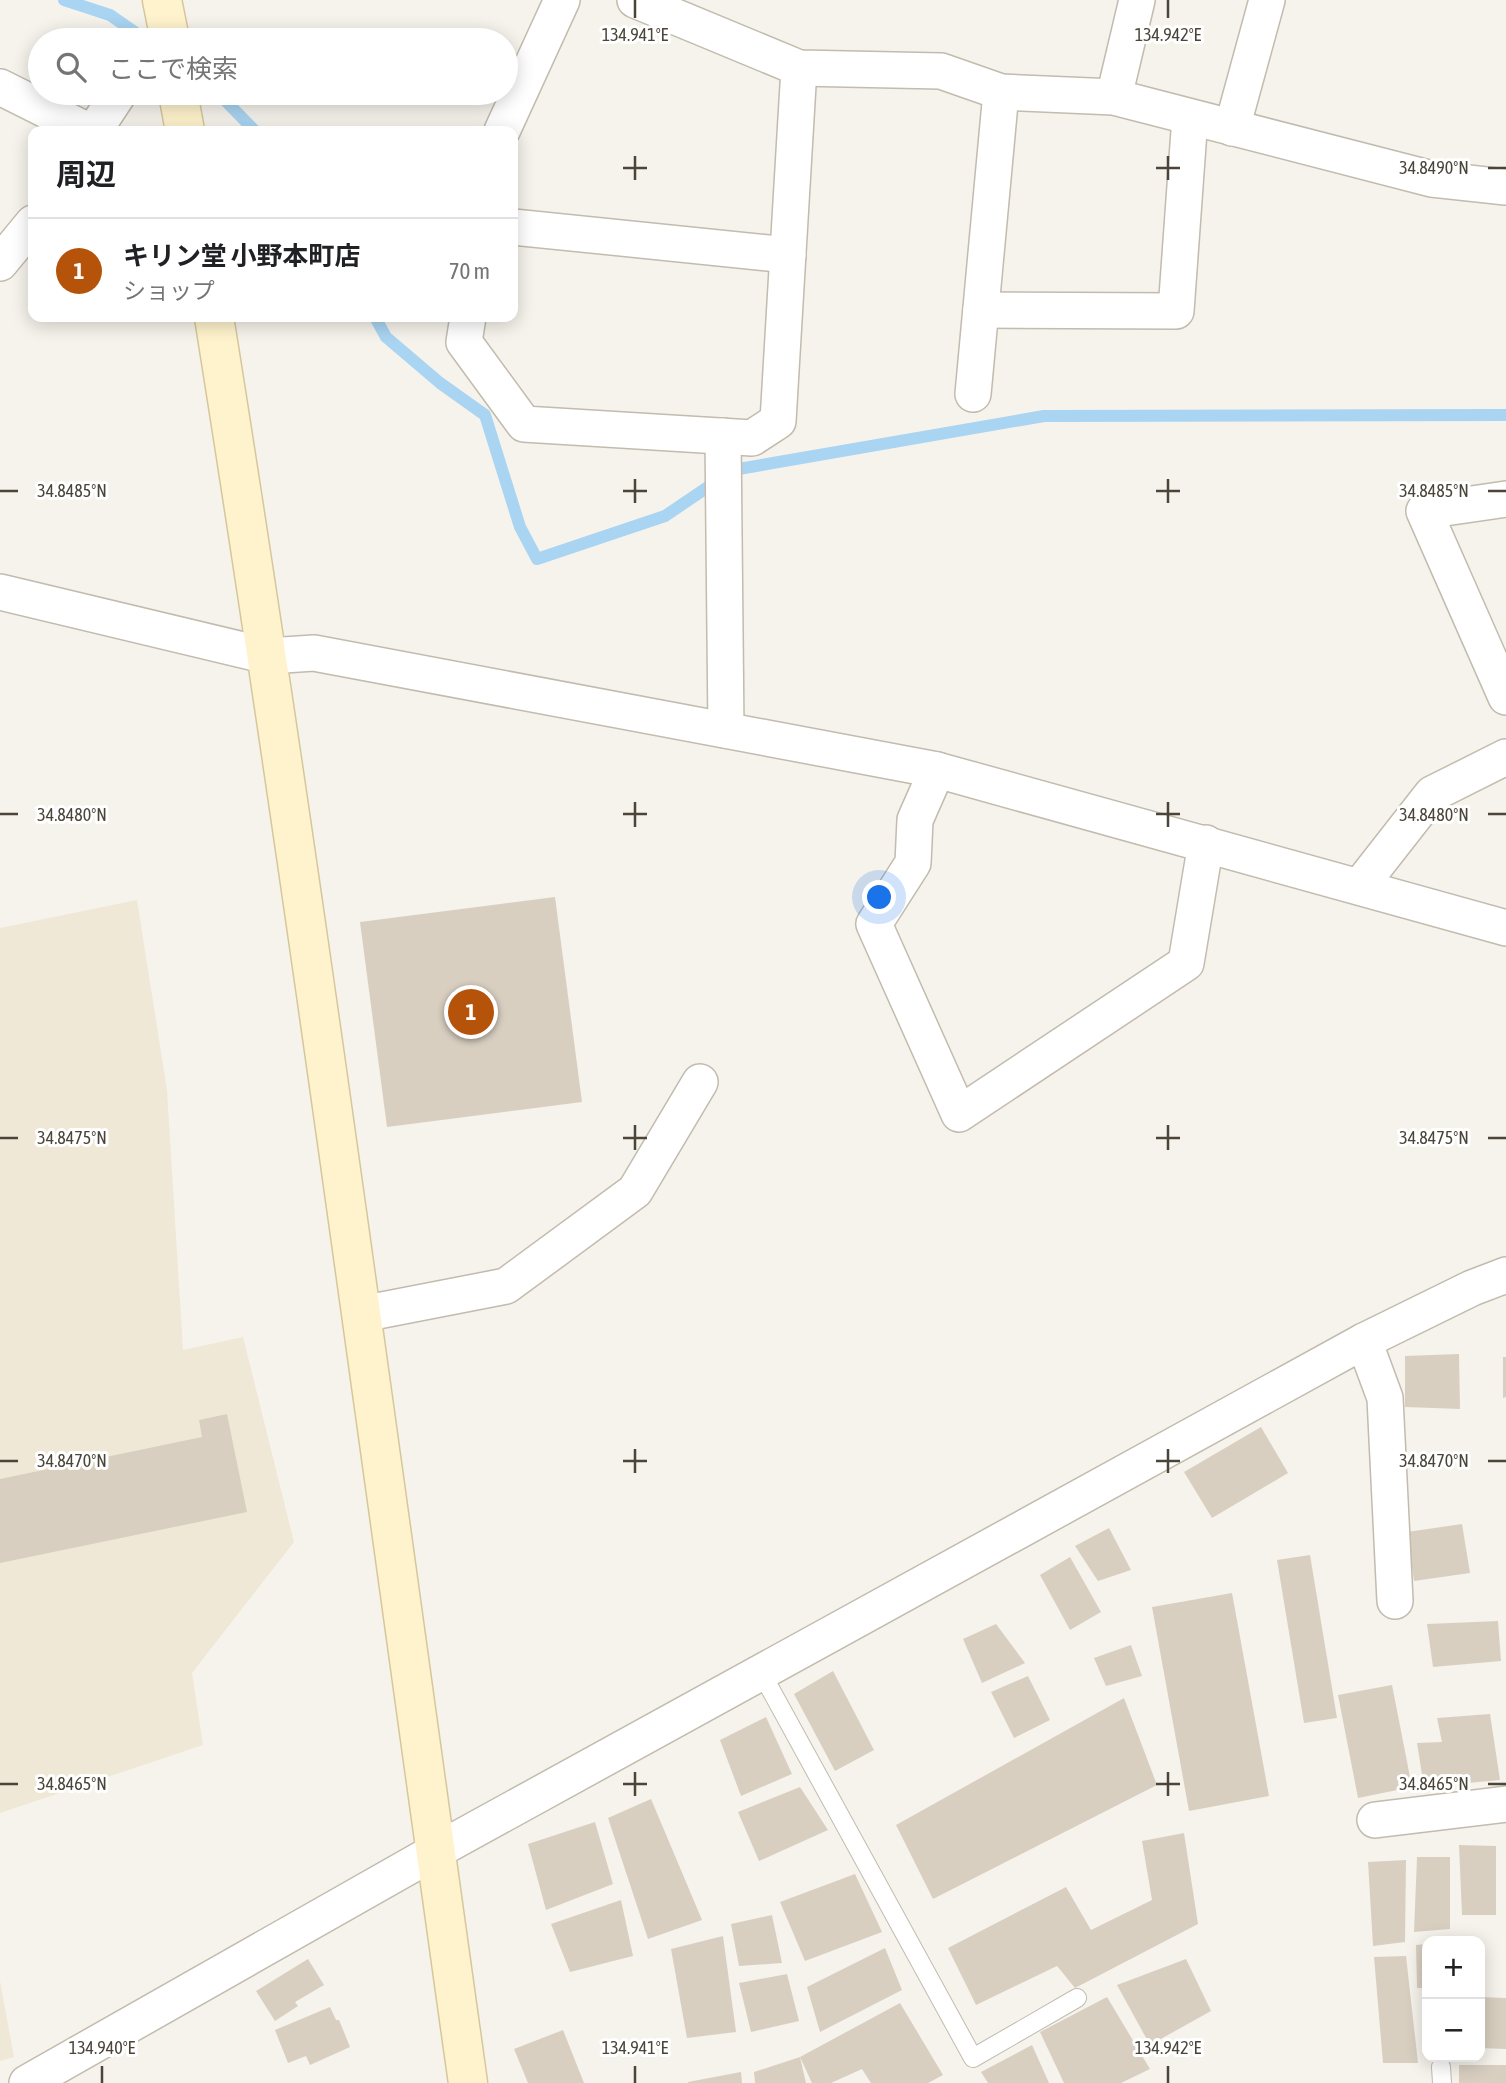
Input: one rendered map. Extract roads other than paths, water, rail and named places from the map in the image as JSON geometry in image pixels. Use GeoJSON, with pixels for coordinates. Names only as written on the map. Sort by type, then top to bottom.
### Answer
{"type":"FeatureCollection","features":[{"type":"Feature","properties":{"kind":"street"},"geometry":{"type":"LineString","coordinates":[[162,0],[168,28]]}},
{"type":"Feature","properties":{"kind":"street"},"geometry":{"type":"LineString","coordinates":[[518,96],[562,0]]}},
{"type":"Feature","properties":{"kind":"street"},"geometry":{"type":"LineString","coordinates":[[635,0],[799,68],[941,71],[1000,92],[1114,97],[1432,179],[1506,187]]}},
{"type":"Feature","properties":{"kind":"street"},"geometry":{"type":"LineString","coordinates":[[1114,97],[1137,0]]}},
{"type":"Feature","properties":{"kind":"street"},"geometry":{"type":"LineString","coordinates":[[1232,128],[1267,0]]}},
{"type":"Feature","properties":{"kind":"street"},"geometry":{"type":"LineString","coordinates":[[467,322],[464,342],[524,424],[752,438],[778,421],[799,68]]}},
{"type":"Feature","properties":{"kind":"street"},"geometry":{"type":"LineString","coordinates":[[0,87],[28,101]]}},
{"type":"Feature","properties":{"kind":"street"},"geometry":{"type":"LineString","coordinates":[[973,394],[1000,92]]}},
{"type":"Feature","properties":{"kind":"street"},"geometry":{"type":"LineString","coordinates":[[36,105],[78,126]]}},
{"type":"Feature","properties":{"kind":"street"},"geometry":{"type":"LineString","coordinates":[[97,126],[111,105]]}},
{"type":"Feature","properties":{"kind":"street"},"geometry":{"type":"LineString","coordinates":[[180,105],[183,126]]}},
{"type":"Feature","properties":{"kind":"street"},"geometry":{"type":"LineString","coordinates":[[504,126],[514,105]]}},
{"type":"Feature","properties":{"kind":"street"},"geometry":{"type":"LineString","coordinates":[[981,310],[1176,312],[1190,117]]}},
{"type":"Feature","properties":{"kind":"street"},"geometry":{"type":"LineString","coordinates":[[518,227],[788,254]]}},
{"type":"Feature","properties":{"kind":"street"},"geometry":{"type":"LineString","coordinates":[[0,263],[28,229]]}},
{"type":"Feature","properties":{"kind":"street"},"geometry":{"type":"LineString","coordinates":[[215,322],[268,656],[468,2083]]}},
{"type":"Feature","properties":{"kind":"street"},"geometry":{"type":"LineString","coordinates":[[723,436],[726,730]]}},
{"type":"Feature","properties":{"kind":"street"},"geometry":{"type":"LineString","coordinates":[[1506,499],[1424,510],[1506,697]]}},
{"type":"Feature","properties":{"kind":"street"},"geometry":{"type":"LineString","coordinates":[[0,592],[268,656],[314,653],[937,770],[1506,928]]}},
{"type":"Feature","properties":{"kind":"street"},"geometry":{"type":"LineString","coordinates":[[1360,886],[1432,794],[1506,757]]}},
{"type":"Feature","properties":{"kind":"street"},"geometry":{"type":"LineString","coordinates":[[937,770],[915,820],[913,863],[874,924],[959,1114],[1186,963],[1206,843]]}},
{"type":"Feature","properties":{"kind":"street"},"geometry":{"type":"LineString","coordinates":[[362,1314],[506,1286],[635,1191],[701,1082]]}},
{"type":"Feature","properties":{"kind":"street"},"geometry":{"type":"LineString","coordinates":[[44,2078],[436,1851],[761,1672],[1364,1341],[1472,1288],[1506,1275]]}},
{"type":"Feature","properties":{"kind":"street"},"geometry":{"type":"LineString","coordinates":[[1364,1341],[1385,1398],[1395,1601]]}},
{"type":"Feature","properties":{"kind":"street"},"geometry":{"type":"LineString","coordinates":[[1375,1820],[1506,1804]]}},
{"type":"Feature","properties":{"kind":"lane"},"geometry":{"type":"LineString","coordinates":[[761,1672],[973,2058],[1077,1997]]}},
{"type":"Feature","properties":{"kind":"waterway"},"geometry":{"type":"LineString","coordinates":[[64,0],[110,15],[129,28]]}},
{"type":"Feature","properties":{"kind":"waterway"},"geometry":{"type":"LineString","coordinates":[[230,105],[250,126]]}},
{"type":"Feature","properties":{"kind":"waterway"},"geometry":{"type":"LineString","coordinates":[[378,322],[386,337],[440,383],[485,415],[520,527],[537,559],[665,516],[733,470],[1044,416],[1506,415]]}},
{"type":"Feature","properties":{"kind":"place","name":"キリン堂 小野本町店"},"geometry":{"type":"Point","coordinates":[471,1012]}}]}
